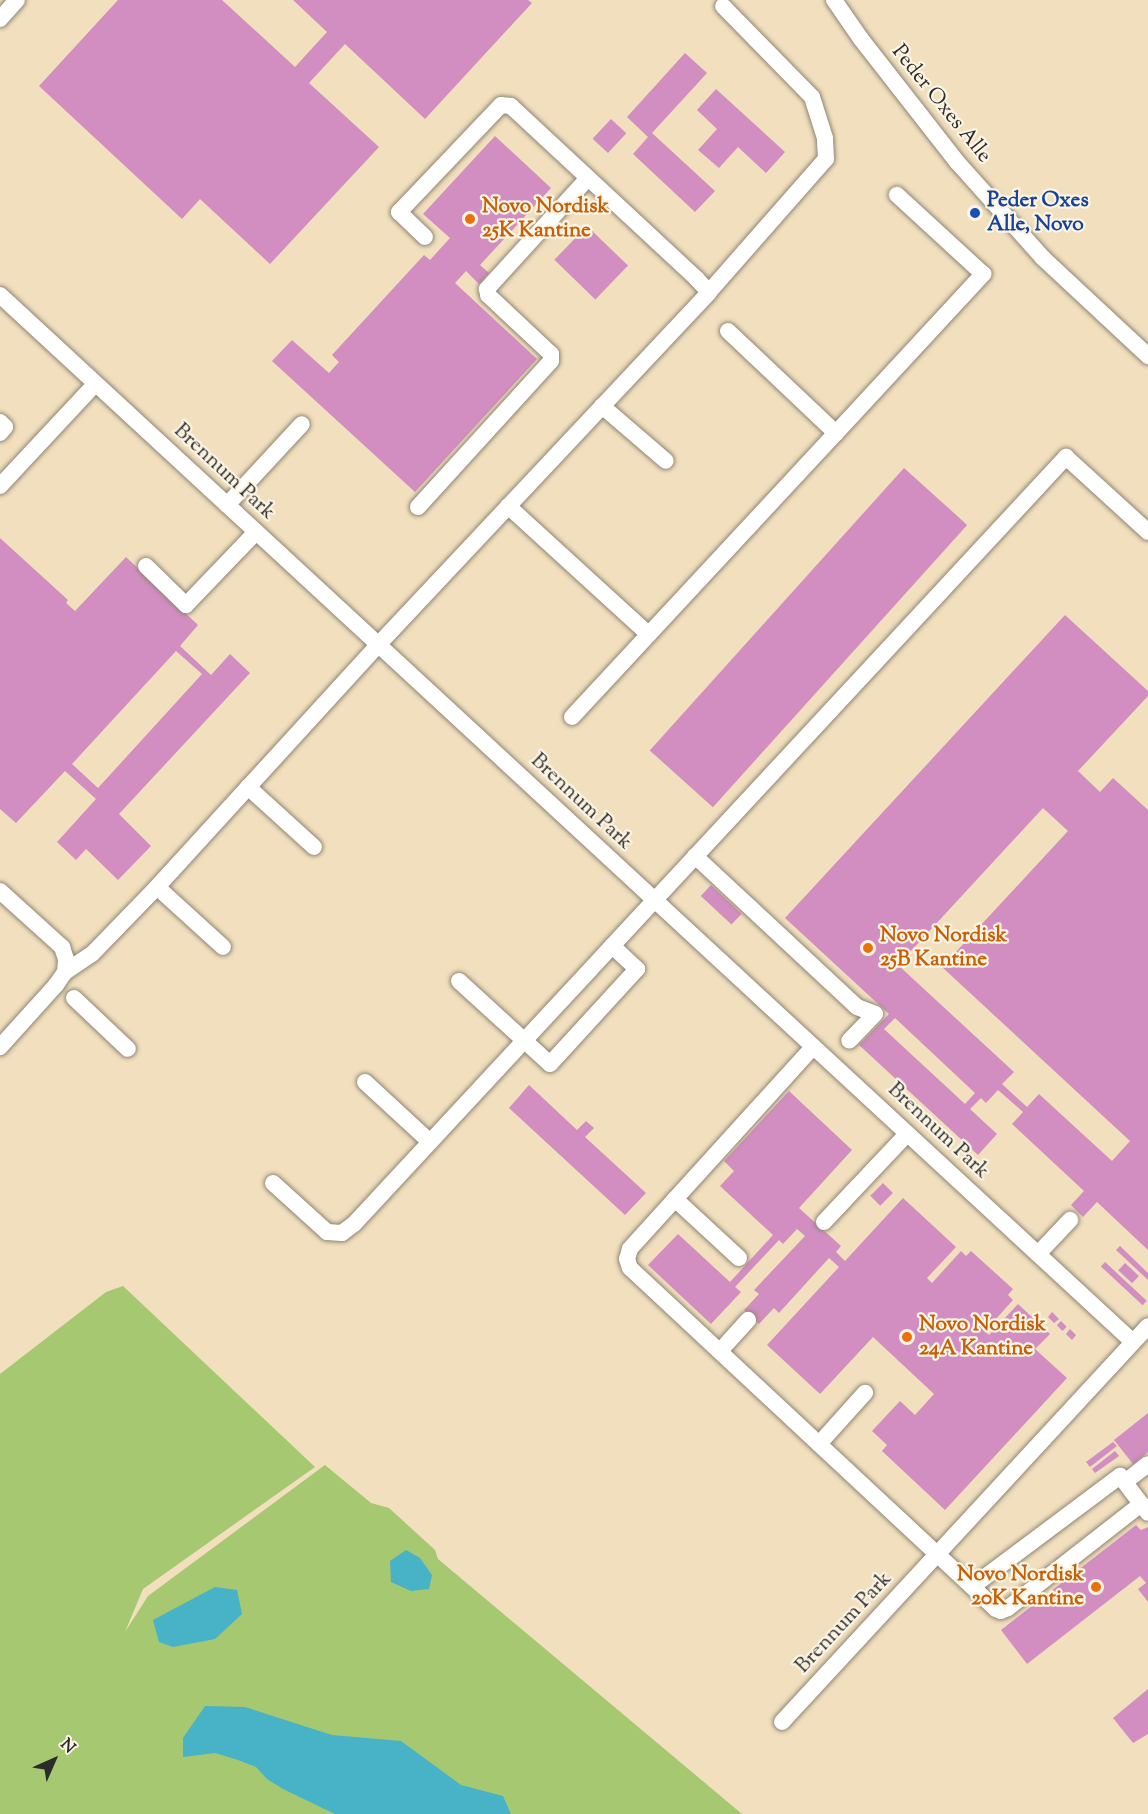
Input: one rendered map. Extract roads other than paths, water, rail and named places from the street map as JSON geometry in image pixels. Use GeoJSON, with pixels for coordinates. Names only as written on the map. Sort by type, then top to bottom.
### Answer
{"type":"FeatureCollection","features":[{"type":"Feature","properties":{"kind":"street"},"geometry":{"type":"LineString","coordinates":[[0,19],[17,0]]}},
{"type":"Feature","properties":{"kind":"street","name":"Peder Oxes Alle"},"geometry":{"type":"LineString","coordinates":[[834,0],[861,39],[958,163],[1043,258],[1148,356]]}},
{"type":"Feature","properties":{"kind":"street"},"geometry":{"type":"LineString","coordinates":[[0,1047],[65,972],[92,954],[157,887],[378,645],[709,292],[826,159],[825,138],[812,98],[723,6]]}},
{"type":"Feature","properties":{"kind":"street"},"geometry":{"type":"LineString","coordinates":[[425,237],[399,212],[501,105],[511,106],[709,292]]}},
{"type":"Feature","properties":{"kind":"street"},"geometry":{"type":"LineString","coordinates":[[418,507],[552,361],[551,354],[488,295],[487,289],[588,178]]}},
{"type":"Feature","properties":{"kind":"street"},"geometry":{"type":"LineString","coordinates":[[572,717],[983,274],[897,195]]}},
{"type":"Feature","properties":{"kind":"street","name":"Brennum Park"},"geometry":{"type":"LineString","coordinates":[[0,295],[1132,1341]]}},
{"type":"Feature","properties":{"kind":"street"},"geometry":{"type":"LineString","coordinates":[[728,332],[836,433]]}},
{"type":"Feature","properties":{"kind":"street"},"geometry":{"type":"LineString","coordinates":[[0,486],[95,384]]}},
{"type":"Feature","properties":{"kind":"street"},"geometry":{"type":"LineString","coordinates":[[602,406],[666,461]]}},
{"type":"Feature","properties":{"kind":"street"},"geometry":{"type":"LineString","coordinates":[[0,422],[5,427],[0,432]]}},
{"type":"Feature","properties":{"kind":"street"},"geometry":{"type":"LineString","coordinates":[[227,505],[302,424]]}},
{"type":"Feature","properties":{"kind":"street"},"geometry":{"type":"LineString","coordinates":[[273,1183],[327,1232],[342,1233],[354,1224],[1066,457],[1148,532]]}},
{"type":"Feature","properties":{"kind":"street"},"geometry":{"type":"LineString","coordinates":[[508,506],[648,634]]}},
{"type":"Feature","properties":{"kind":"street"},"geometry":{"type":"LineString","coordinates":[[146,566],[186,605],[256,532]]}},
{"type":"Feature","properties":{"kind":"street"},"geometry":{"type":"LineString","coordinates":[[248,787],[314,847]]}},
{"type":"Feature","properties":{"kind":"street"},"geometry":{"type":"LineString","coordinates":[[695,856],[857,1007],[874,1014],[849,1041]]}},
{"type":"Feature","properties":{"kind":"street"},"geometry":{"type":"LineString","coordinates":[[157,887],[223,947]]}},
{"type":"Feature","properties":{"kind":"street"},"geometry":{"type":"LineString","coordinates":[[0,891],[62,947],[66,959],[65,972]]}},
{"type":"Feature","properties":{"kind":"street"},"geometry":{"type":"LineString","coordinates":[[459,981],[550,1064],[637,969],[612,946]]}},
{"type":"Feature","properties":{"kind":"street"},"geometry":{"type":"LineString","coordinates":[[74,998],[128,1049]]}},
{"type":"Feature","properties":{"kind":"street"},"geometry":{"type":"LineString","coordinates":[[813,1047],[630,1249],[627,1259],[630,1268],[973,1586],[996,1610],[1001,1611],[1144,1509],[1123,1479]]}},
{"type":"Feature","properties":{"kind":"street"},"geometry":{"type":"LineString","coordinates":[[365,1082],[430,1142]]}},
{"type":"Feature","properties":{"kind":"street"},"geometry":{"type":"LineString","coordinates":[[824,1222],[907,1134]]}},
{"type":"Feature","properties":{"kind":"street"},"geometry":{"type":"LineString","coordinates":[[675,1199],[739,1258]]}},
{"type":"Feature","properties":{"kind":"street"},"geometry":{"type":"LineString","coordinates":[[1038,1254],[1070,1220]]}},
{"type":"Feature","properties":{"kind":"street"},"geometry":{"type":"LineString","coordinates":[[720,1351],[748,1320]]}},
{"type":"Feature","properties":{"kind":"street","name":"Brennum Park"},"geometry":{"type":"LineString","coordinates":[[782,1722],[1148,1326]]}},
{"type":"Feature","properties":{"kind":"street"},"geometry":{"type":"LineString","coordinates":[[819,1444],[865,1393]]}},
{"type":"Feature","properties":{"kind":"street"},"geometry":{"type":"LineString","coordinates":[[973,1586],[1123,1479],[1148,1464]]}},
{"type":"Feature","properties":{"kind":"water"},"geometry":{"type":"Polygon","coordinates":[[[406,1550],[420,1558],[432,1575],[429,1589],[411,1591],[391,1582],[390,1561],[406,1550]]]}},
{"type":"Feature","properties":{"kind":"water"},"geometry":{"type":"Polygon","coordinates":[[[215,1587],[237,1590],[242,1614],[215,1639],[173,1647],[159,1642],[153,1620],[215,1587]]]}},
{"type":"Feature","properties":{"kind":"water"},"geometry":{"type":"Polygon","coordinates":[[[205,1706],[245,1707],[332,1735],[401,1741],[461,1785],[503,1796],[511,1814],[335,1814],[283,1789],[267,1779],[256,1767],[238,1760],[215,1753],[183,1757],[183,1738],[205,1706]]]}},
{"type":"Feature","properties":{"kind":"place","name":"Peder Oxes Alle, Novo"},"geometry":{"type":"Point","coordinates":[975,213]}},
{"type":"Feature","properties":{"kind":"place","name":"Novo Nordisk 25K Kantine"},"geometry":{"type":"Point","coordinates":[470,219]}},
{"type":"Feature","properties":{"kind":"place","name":"Novo Nordisk 25B Kantine"},"geometry":{"type":"Point","coordinates":[868,948]}},
{"type":"Feature","properties":{"kind":"place","name":"Novo Nordisk 24A Kantine"},"geometry":{"type":"Point","coordinates":[907,1337]}},
{"type":"Feature","properties":{"kind":"place","name":"Novo Nordisk 20K Kantine"},"geometry":{"type":"Point","coordinates":[1096,1587]}}]}
